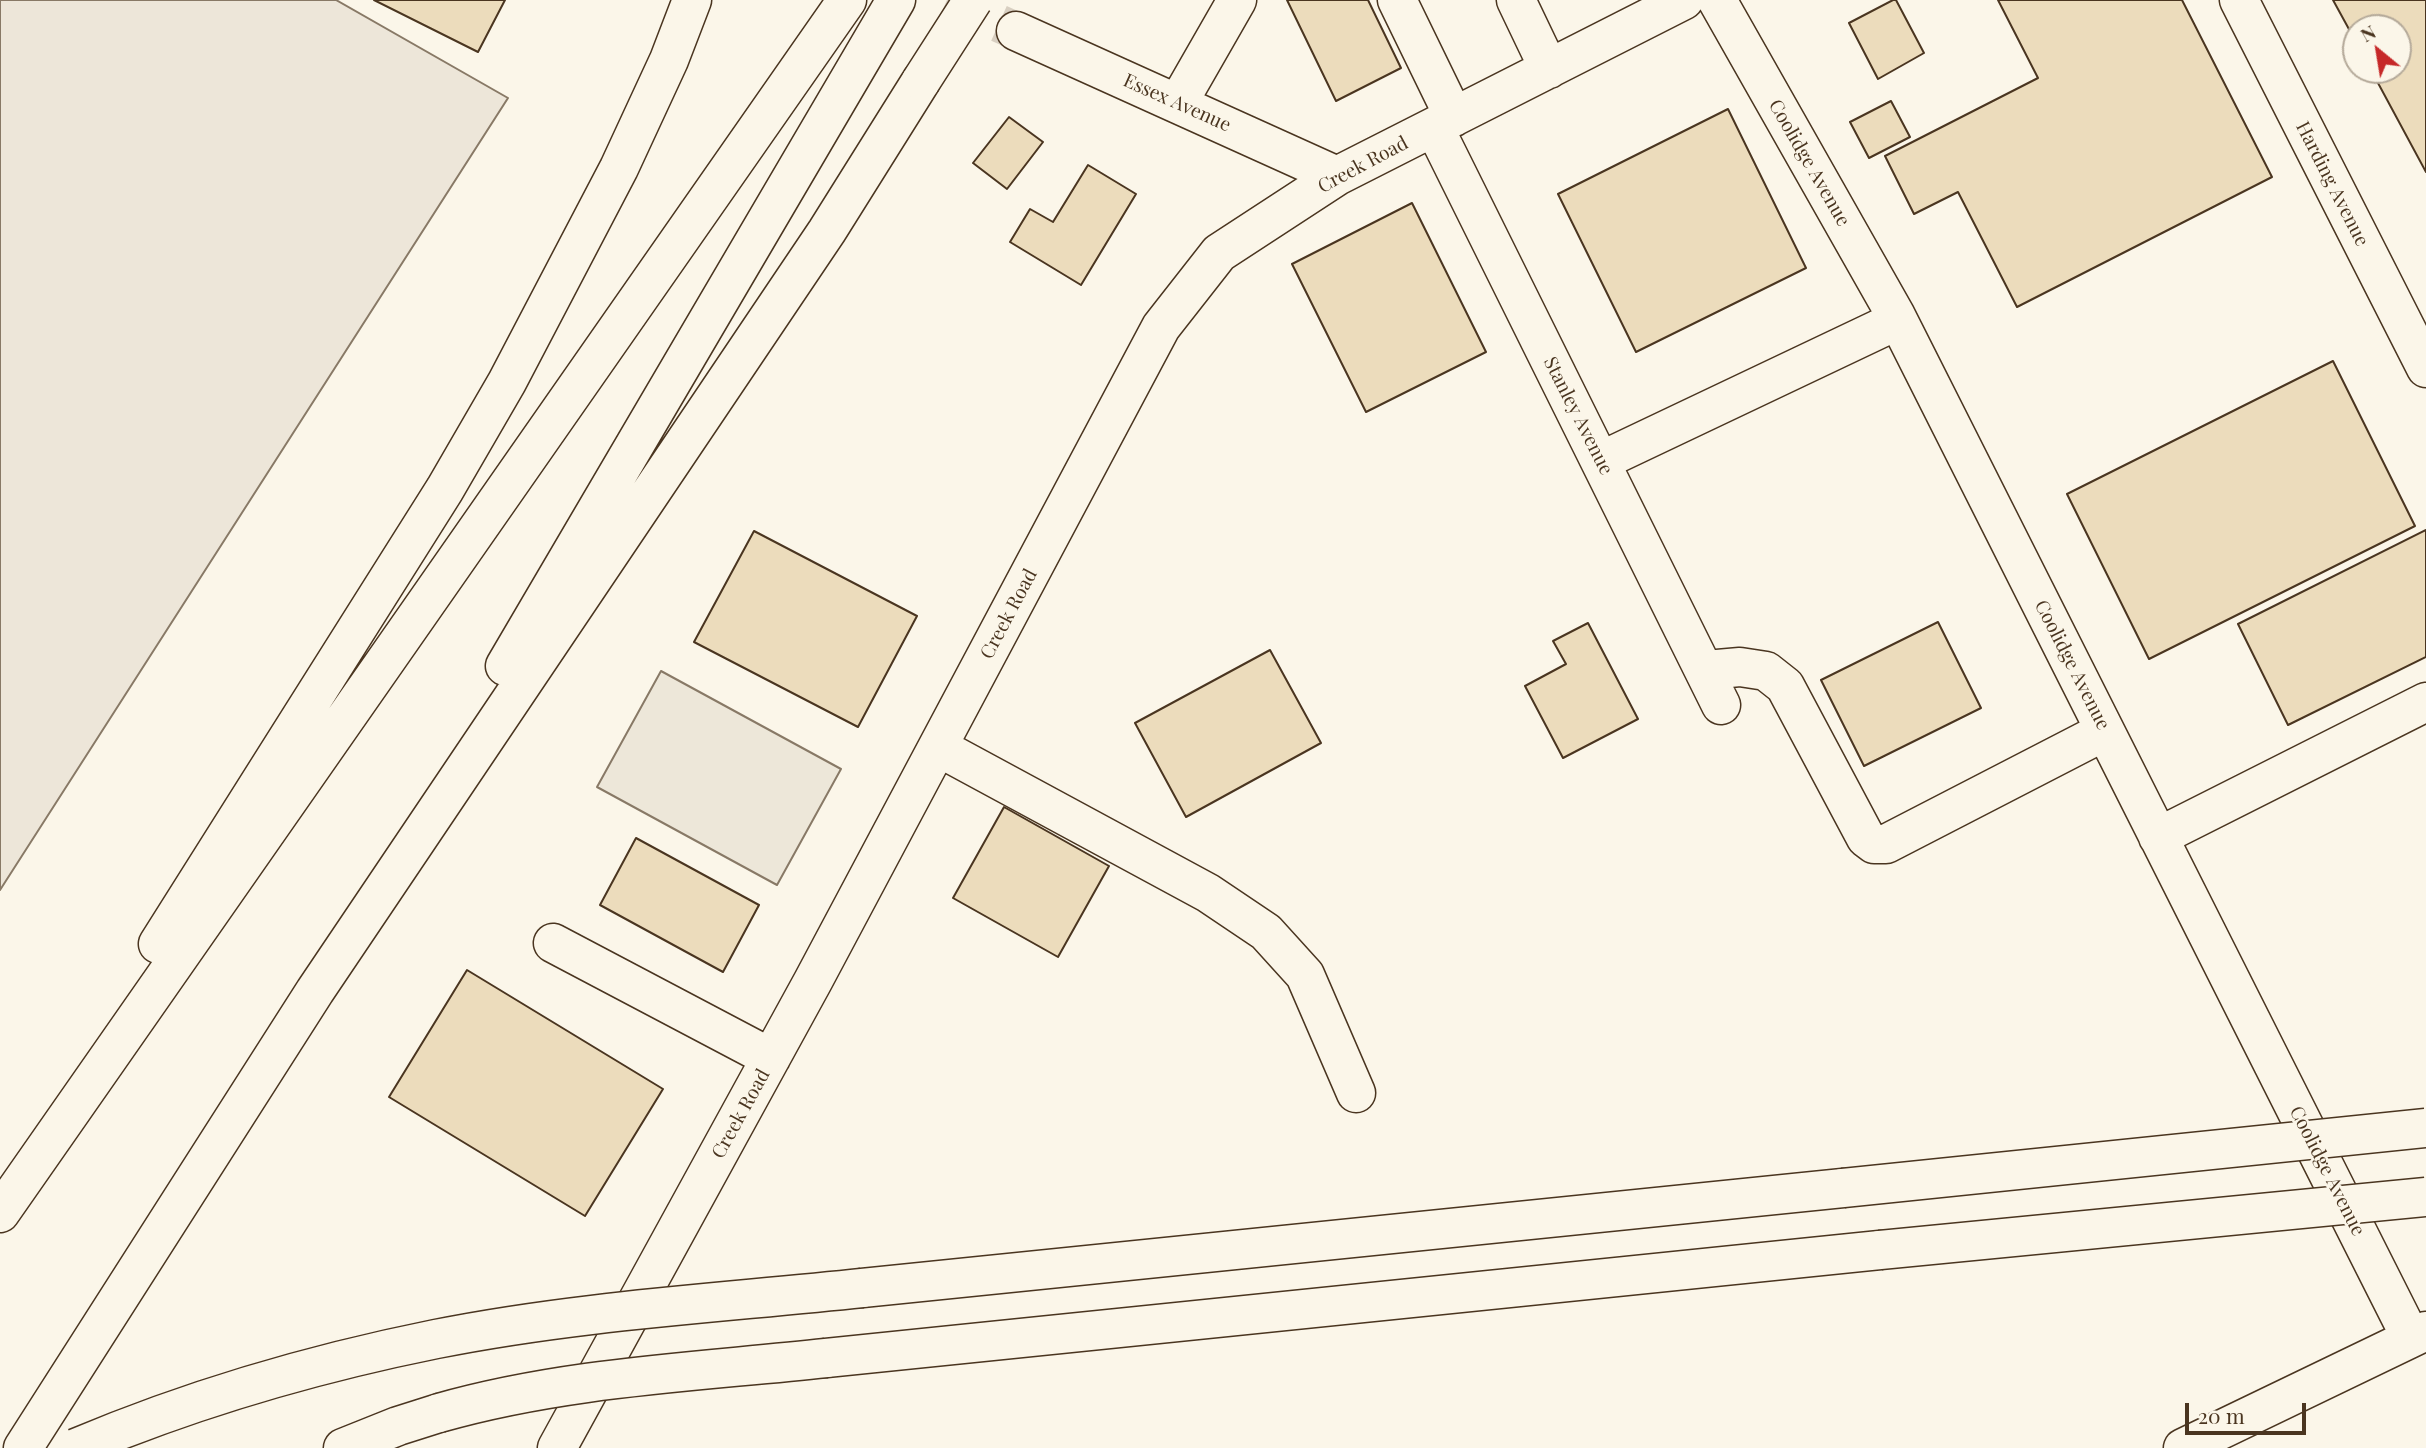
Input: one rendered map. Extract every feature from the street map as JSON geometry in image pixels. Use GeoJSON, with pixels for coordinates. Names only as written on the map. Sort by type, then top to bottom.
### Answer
{"type":"FeatureCollection","features":[{"type":"Feature","properties":{"kind":"main road"},"geometry":{"type":"LineString","coordinates":[[0,1195],[438,501],[507,382],[619,168],[673,50],[692,0]]}},
{"type":"Feature","properties":{"kind":"main road"},"geometry":{"type":"LineString","coordinates":[[0,1213],[847,0]]}},
{"type":"Feature","properties":{"kind":"main road"},"geometry":{"type":"LineString","coordinates":[[315,991],[896,0]]}},
{"type":"Feature","properties":{"kind":"main road"},"geometry":{"type":"LineString","coordinates":[[23,1448],[315,991],[827,231],[973,0]]}},
{"type":"Feature","properties":{"kind":"main road"},"geometry":{"type":"LineString","coordinates":[[1178,103],[1237,0]]}},
{"type":"Feature","properties":{"kind":"main road","name":"Stanley Avenue"},"geometry":{"type":"LineString","coordinates":[[1397,0],[1444,122],[1601,461],[1721,705]]}},
{"type":"Feature","properties":{"kind":"main road"},"geometry":{"type":"LineString","coordinates":[[1516,0],[1549,69]]}},
{"type":"Feature","properties":{"kind":"main road","name":"Creek Road"},"geometry":{"type":"LineString","coordinates":[[557,1448],[771,1058],[1161,327],[1219,253],[1337,176],[1684,0]]}},
{"type":"Feature","properties":{"kind":"main road","name":"Coolidge Avenue"},"geometry":{"type":"LineString","coordinates":[[1717,0],[1898,320],[2158,837],[2419,1334]]}},
{"type":"Feature","properties":{"kind":"main road","name":"Harding Avenue"},"geometry":{"type":"LineString","coordinates":[[2239,0],[2426,368]]}},
{"type":"Feature","properties":{"kind":"main road","name":"Essex Avenue"},"geometry":{"type":"LineString","coordinates":[[1016,31],[1337,176]]}},
{"type":"Feature","properties":{"kind":"main road"},"geometry":{"type":"LineString","coordinates":[[1601,461],[1898,320]]}},
{"type":"Feature","properties":{"kind":"main road"},"geometry":{"type":"LineString","coordinates":[[1706,670],[1740,667],[1766,671],[1784,686],[1866,838],[1874,844],[1886,844],[2105,731]]}},
{"type":"Feature","properties":{"kind":"main road"},"geometry":{"type":"LineString","coordinates":[[2158,837],[2426,702]]}},
{"type":"Feature","properties":{"kind":"main road"},"geometry":{"type":"LineString","coordinates":[[938,747],[1197,886],[1266,932],[1304,975],[1356,1093]]}},
{"type":"Feature","properties":{"kind":"main road"},"geometry":{"type":"LineString","coordinates":[[553,943],[771,1058]]}},
{"type":"Feature","properties":{"kind":"main road"},"geometry":{"type":"LineString","coordinates":[[76,1448],[155,1416],[244,1387],[337,1362],[437,1339],[579,1318],[2426,1128]]}},
{"type":"Feature","properties":{"kind":"main road"},"geometry":{"type":"LineString","coordinates":[[343,1448],[439,1413],[572,1384],[2426,1197]]}},
{"type":"Feature","properties":{"kind":"main road"},"geometry":{"type":"LineString","coordinates":[[2183,1448],[2419,1334]]}},
{"type":"Feature","properties":{"kind":"shaded area"},"geometry":{"type":"Polygon","coordinates":[[[0,0],[336,0],[508,98],[0,890],[0,0]]]}},
{"type":"Feature","properties":{"kind":"shaded area"},"geometry":{"type":"Polygon","coordinates":[[[661,671],[841,769],[777,885],[597,787],[661,671]]]}},
{"type":"Feature","properties":{"kind":"building"},"geometry":{"type":"Polygon","coordinates":[[[374,0],[505,0],[478,52],[374,0]]]}},
{"type":"Feature","properties":{"kind":"building"},"geometry":{"type":"Polygon","coordinates":[[[1287,0],[1368,0],[1401,68],[1336,101],[1287,0]]]}},
{"type":"Feature","properties":{"kind":"building"},"geometry":{"type":"Polygon","coordinates":[[[1896,0],[1924,53],[1878,79],[1849,23],[1896,0]]]}},
{"type":"Feature","properties":{"kind":"building"},"geometry":{"type":"Polygon","coordinates":[[[1998,0],[2182,0],[2272,177],[2017,307],[1958,192],[1914,214],[1885,156],[2038,78],[1998,0]]]}},
{"type":"Feature","properties":{"kind":"building"},"geometry":{"type":"Polygon","coordinates":[[[2333,0],[2426,0],[2426,172],[2379,84],[2412,84],[2412,14],[2342,14],[2342,16],[2333,0]]]}},
{"type":"Feature","properties":{"kind":"building"},"geometry":{"type":"Polygon","coordinates":[[[1891,101],[1910,137],[1869,158],[1850,122],[1891,101]]]}},
{"type":"Feature","properties":{"kind":"building"},"geometry":{"type":"Polygon","coordinates":[[[1728,109],[1806,268],[1636,352],[1558,194],[1728,109]]]}},
{"type":"Feature","properties":{"kind":"building"},"geometry":{"type":"Polygon","coordinates":[[[1009,117],[1043,142],[1007,189],[973,163],[1009,117]]]}},
{"type":"Feature","properties":{"kind":"building"},"geometry":{"type":"Polygon","coordinates":[[[1088,165],[1136,194],[1081,285],[1010,242],[1030,209],[1053,222],[1088,165]]]}},
{"type":"Feature","properties":{"kind":"building"},"geometry":{"type":"Polygon","coordinates":[[[1412,203],[1486,352],[1366,412],[1292,264],[1412,203]]]}},
{"type":"Feature","properties":{"kind":"building"},"geometry":{"type":"Polygon","coordinates":[[[2333,361],[2415,526],[2149,659],[2067,494],[2333,361]]]}},
{"type":"Feature","properties":{"kind":"building"},"geometry":{"type":"Polygon","coordinates":[[[2426,530],[2426,657],[2288,725],[2238,624],[2426,530]]]}},
{"type":"Feature","properties":{"kind":"building"},"geometry":{"type":"Polygon","coordinates":[[[754,531],[917,616],[858,727],[694,642],[754,531]]]}},
{"type":"Feature","properties":{"kind":"building"},"geometry":{"type":"Polygon","coordinates":[[[1938,622],[1981,708],[1864,766],[1821,680],[1938,622]]]}},
{"type":"Feature","properties":{"kind":"building"},"geometry":{"type":"Polygon","coordinates":[[[1588,623],[1638,719],[1563,758],[1525,686],[1566,664],[1553,641],[1588,623]]]}},
{"type":"Feature","properties":{"kind":"building"},"geometry":{"type":"Polygon","coordinates":[[[1270,650],[1321,743],[1186,817],[1135,723],[1270,650]]]}},
{"type":"Feature","properties":{"kind":"building"},"geometry":{"type":"Polygon","coordinates":[[[1004,807],[1109,866],[1058,957],[953,898],[1004,807]]]}},
{"type":"Feature","properties":{"kind":"building"},"geometry":{"type":"Polygon","coordinates":[[[636,838],[759,905],[723,972],[600,905],[636,838]]]}},
{"type":"Feature","properties":{"kind":"building"},"geometry":{"type":"Polygon","coordinates":[[[467,970],[663,1089],[585,1216],[389,1097],[467,970]]]}},
{"type":"Feature","properties":{"kind":"tunnel"},"geometry":{"type":"LineString","coordinates":[[947,0],[1016,31]]}}]}
